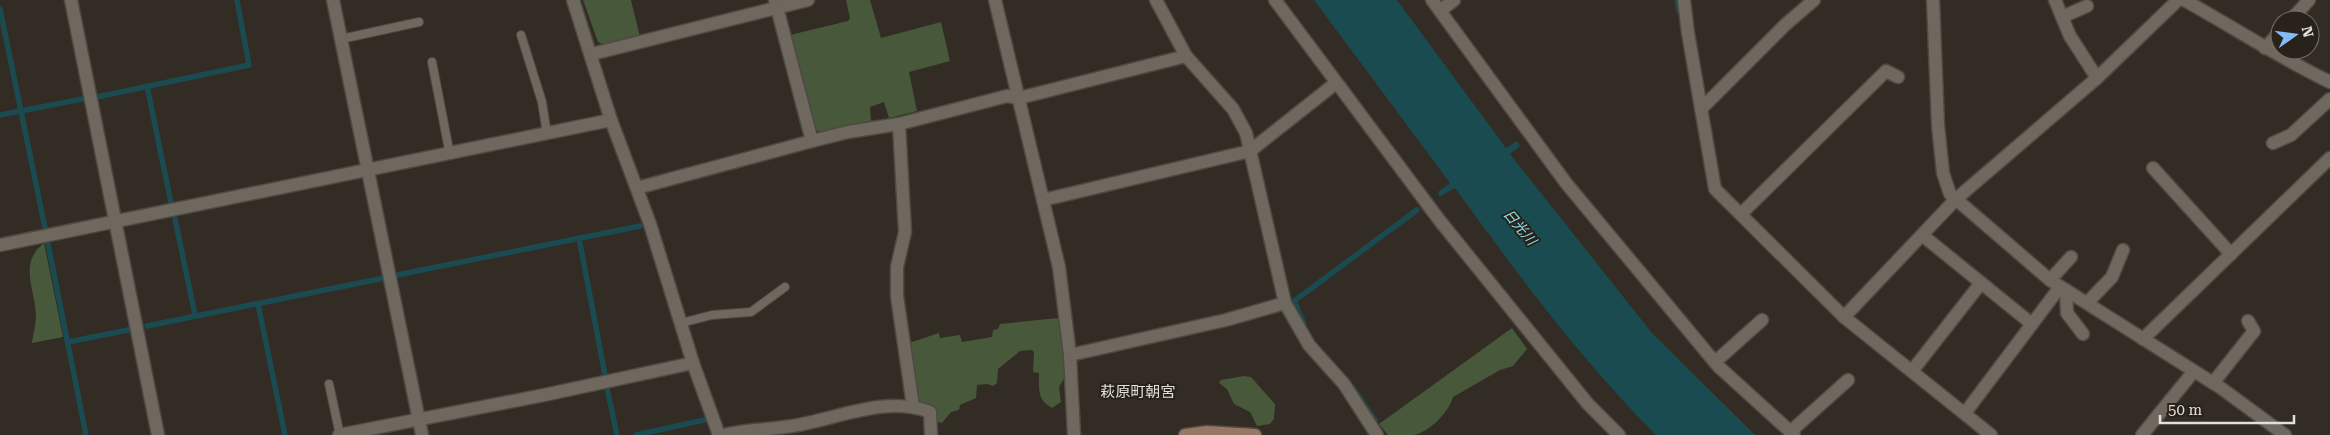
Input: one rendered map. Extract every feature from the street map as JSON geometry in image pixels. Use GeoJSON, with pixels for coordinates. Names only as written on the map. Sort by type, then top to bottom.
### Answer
{"type":"FeatureCollection","features":[{"type":"Feature","properties":{"kind":"main road"},"geometry":{"type":"LineString","coordinates":[[1185,435],[1207,432],[1255,435]]}},
{"type":"Feature","properties":{"kind":"street"},"geometry":{"type":"LineString","coordinates":[[71,0],[158,435]]}},
{"type":"Feature","properties":{"kind":"street"},"geometry":{"type":"LineString","coordinates":[[333,0],[422,435]]}},
{"type":"Feature","properties":{"kind":"street"},"geometry":{"type":"LineString","coordinates":[[574,0],[611,120],[637,188],[693,363],[719,435]]}},
{"type":"Feature","properties":{"kind":"street"},"geometry":{"type":"LineString","coordinates":[[592,54],[776,4],[808,0]]}},
{"type":"Feature","properties":{"kind":"street"},"geometry":{"type":"LineString","coordinates":[[995,0],[1059,267],[1070,355],[1074,435]]}},
{"type":"Feature","properties":{"kind":"street"},"geometry":{"type":"LineString","coordinates":[[1156,0],[1186,56],[1233,109],[1246,133],[1285,303],[1309,345],[1344,384],[1377,435]]}},
{"type":"Feature","properties":{"kind":"street"},"geometry":{"type":"LineString","coordinates":[[1275,0],[1446,228],[1588,404],[1619,435]]}},
{"type":"Feature","properties":{"kind":"street"},"geometry":{"type":"LineString","coordinates":[[1432,0],[1566,183],[1714,362],[1792,433],[1848,380]]}},
{"type":"Feature","properties":{"kind":"street"},"geometry":{"type":"LineString","coordinates":[[1440,11],[1454,0]]}},
{"type":"Feature","properties":{"kind":"street"},"geometry":{"type":"LineString","coordinates":[[1684,0],[1715,189],[1844,317],[1992,435]]}},
{"type":"Feature","properties":{"kind":"street"},"geometry":{"type":"LineString","coordinates":[[1701,109],[1785,25],[1814,0]]}},
{"type":"Feature","properties":{"kind":"street"},"geometry":{"type":"LineString","coordinates":[[1934,0],[1938,125],[1943,173],[1950,194],[2059,286],[2213,383],[2285,435]]}},
{"type":"Feature","properties":{"kind":"street"},"geometry":{"type":"LineString","coordinates":[[2055,0],[2070,36],[2097,78]]}},
{"type":"Feature","properties":{"kind":"street"},"geometry":{"type":"LineString","coordinates":[[1844,317],[1956,199],[2097,78],[2178,0]]}},
{"type":"Feature","properties":{"kind":"street"},"geometry":{"type":"LineString","coordinates":[[2184,0],[2282,59],[2330,82]]}},
{"type":"Feature","properties":{"kind":"street"},"geometry":{"type":"LineString","coordinates":[[2300,10],[2309,0]]}},
{"type":"Feature","properties":{"kind":"street"},"geometry":{"type":"LineString","coordinates":[[776,4],[812,140]]}},
{"type":"Feature","properties":{"kind":"street"},"geometry":{"type":"LineString","coordinates":[[2062,16],[2087,6]]}},
{"type":"Feature","properties":{"kind":"street"},"geometry":{"type":"LineString","coordinates":[[2266,48],[2270,43]]}},
{"type":"Feature","properties":{"kind":"street"},"geometry":{"type":"LineString","coordinates":[[637,188],[812,140],[899,124],[1007,96],[1019,98],[1186,56]]}},
{"type":"Feature","properties":{"kind":"street"},"geometry":{"type":"LineString","coordinates":[[1740,214],[1886,71],[1898,77]]}},
{"type":"Feature","properties":{"kind":"street"},"geometry":{"type":"LineString","coordinates":[[1043,200],[1250,150],[1336,83]]}},
{"type":"Feature","properties":{"kind":"street"},"geometry":{"type":"LineString","coordinates":[[2273,143],[2291,135],[2330,99]]}},
{"type":"Feature","properties":{"kind":"street"},"geometry":{"type":"LineString","coordinates":[[0,245],[450,155],[611,120]]}},
{"type":"Feature","properties":{"kind":"street"},"geometry":{"type":"LineString","coordinates":[[899,124],[905,232],[897,267],[897,296],[913,406]]}},
{"type":"Feature","properties":{"kind":"street"},"geometry":{"type":"LineString","coordinates":[[2143,339],[2330,158]]}},
{"type":"Feature","properties":{"kind":"street"},"geometry":{"type":"LineString","coordinates":[[2153,168],[2231,254]]}},
{"type":"Feature","properties":{"kind":"street"},"geometry":{"type":"LineString","coordinates":[[1922,235],[2032,324]]}},
{"type":"Feature","properties":{"kind":"street"},"geometry":{"type":"LineString","coordinates":[[2087,303],[2112,277],[2123,250]]}},
{"type":"Feature","properties":{"kind":"street"},"geometry":{"type":"LineString","coordinates":[[1964,413],[2059,286],[2071,256]]}},
{"type":"Feature","properties":{"kind":"street"},"geometry":{"type":"LineString","coordinates":[[1912,371],[1981,283]]}},
{"type":"Feature","properties":{"kind":"street"},"geometry":{"type":"LineString","coordinates":[[2059,286],[2067,312],[2083,334]]}},
{"type":"Feature","properties":{"kind":"street"},"geometry":{"type":"LineString","coordinates":[[1070,355],[1226,320],[1285,303]]}},
{"type":"Feature","properties":{"kind":"street"},"geometry":{"type":"LineString","coordinates":[[1714,362],[1762,320]]}},
{"type":"Feature","properties":{"kind":"street"},"geometry":{"type":"LineString","coordinates":[[2213,383],[2254,331],[2248,321]]}},
{"type":"Feature","properties":{"kind":"street"},"geometry":{"type":"LineString","coordinates":[[339,435],[544,395],[693,363]]}},
{"type":"Feature","properties":{"kind":"street"},"geometry":{"type":"LineString","coordinates":[[2142,435],[2194,371]]}},
{"type":"Feature","properties":{"kind":"street"},"geometry":{"type":"LineString","coordinates":[[724,435],[737,431],[793,426],[854,411],[913,406],[930,412],[931,435]]}},
{"type":"Feature","properties":{"kind":"lane"},"geometry":{"type":"LineString","coordinates":[[341,39],[419,22]]}},
{"type":"Feature","properties":{"kind":"lane"},"geometry":{"type":"LineString","coordinates":[[521,35],[542,102],[547,134]]}},
{"type":"Feature","properties":{"kind":"lane"},"geometry":{"type":"LineString","coordinates":[[432,62],[450,155]]}},
{"type":"Feature","properties":{"kind":"lane"},"geometry":{"type":"LineString","coordinates":[[681,323],[712,315],[751,312],[785,287]]}},
{"type":"Feature","properties":{"kind":"lane"},"geometry":{"type":"LineString","coordinates":[[329,384],[339,435]]}},
{"type":"Feature","properties":{"kind":"green space"},"geometry":{"type":"Polygon","coordinates":[[[583,0],[631,0],[640,37],[604,45],[598,42],[583,0]]]}},
{"type":"Feature","properties":{"kind":"green space"},"geometry":{"type":"Polygon","coordinates":[[[846,0],[870,0],[881,38],[941,22],[950,61],[909,72],[917,111],[889,118],[884,102],[870,107],[871,121],[820,132],[815,129],[790,35],[848,21],[850,18],[846,0]]]}},
{"type":"Feature","properties":{"kind":"green space"},"geometry":{"type":"Polygon","coordinates":[[[44,243],[63,337],[32,343],[36,316],[30,268],[36,251],[44,243]]]}},
{"type":"Feature","properties":{"kind":"green space"},"geometry":{"type":"Polygon","coordinates":[[[1058,318],[1062,329],[1065,353],[1065,377],[1059,387],[1061,402],[1052,408],[1041,398],[1039,373],[1033,372],[1034,352],[1032,350],[1020,351],[998,369],[997,383],[993,386],[987,384],[977,385],[976,398],[960,405],[959,410],[951,412],[942,423],[935,421],[934,407],[916,401],[908,346],[912,342],[939,333],[940,338],[960,335],[962,342],[992,337],[993,330],[998,329],[1000,324],[1058,318]]]}},
{"type":"Feature","properties":{"kind":"green space"},"geometry":{"type":"Polygon","coordinates":[[[1512,328],[1527,349],[1513,366],[1500,370],[1453,397],[1443,415],[1432,426],[1413,435],[1388,435],[1379,424],[1512,328]]]}},
{"type":"Feature","properties":{"kind":"green space"},"geometry":{"type":"Polygon","coordinates":[[[1244,376],[1251,377],[1275,404],[1274,419],[1270,424],[1257,426],[1250,412],[1234,404],[1227,389],[1219,383],[1221,380],[1244,376]]]}},
{"type":"Feature","properties":{"kind":"water","name":"日光川"},"geometry":{"type":"Polygon","coordinates":[[[1314,0],[1397,0],[1506,148],[1517,141],[1520,146],[1510,154],[1652,333],[1755,435],[1656,435],[1575,346],[1526,285],[1455,188],[1439,197],[1438,192],[1450,183],[1314,0]]]}},
{"type":"Feature","properties":{"kind":"waterway"},"geometry":{"type":"LineString","coordinates":[[97,97],[249,65],[237,0]]}},
{"type":"Feature","properties":{"kind":"waterway"},"geometry":{"type":"LineString","coordinates":[[1677,0],[1679,11]]}},
{"type":"Feature","properties":{"kind":"waterway"},"geometry":{"type":"LineString","coordinates":[[0,9],[45,228]]}},
{"type":"Feature","properties":{"kind":"waterway"},"geometry":{"type":"LineString","coordinates":[[147,86],[171,203]]}},
{"type":"Feature","properties":{"kind":"waterway"},"geometry":{"type":"LineString","coordinates":[[0,115],[82,99]]}},
{"type":"Feature","properties":{"kind":"waterway"},"geometry":{"type":"LineString","coordinates":[[1304,324],[1294,301],[1417,210]]}},
{"type":"Feature","properties":{"kind":"waterway"},"geometry":{"type":"LineString","coordinates":[[175,219],[195,315]]}},
{"type":"Feature","properties":{"kind":"waterway"},"geometry":{"type":"LineString","coordinates":[[397,275],[640,226]]}},
{"type":"Feature","properties":{"kind":"waterway"},"geometry":{"type":"LineString","coordinates":[[579,238],[605,375]]}},
{"type":"Feature","properties":{"kind":"waterway"},"geometry":{"type":"LineString","coordinates":[[48,244],[86,435]]}},
{"type":"Feature","properties":{"kind":"waterway"},"geometry":{"type":"LineString","coordinates":[[147,326],[384,278]]}},
{"type":"Feature","properties":{"kind":"waterway"},"geometry":{"type":"LineString","coordinates":[[258,304],[285,435]]}},
{"type":"Feature","properties":{"kind":"waterway"},"geometry":{"type":"LineString","coordinates":[[68,342],[128,330]]}},
{"type":"Feature","properties":{"kind":"waterway"},"geometry":{"type":"LineString","coordinates":[[607,388],[617,435]]}},
{"type":"Feature","properties":{"kind":"waterway"},"geometry":{"type":"LineString","coordinates":[[1353,388],[1375,420]]}},
{"type":"Feature","properties":{"kind":"waterway"},"geometry":{"type":"LineString","coordinates":[[636,435],[704,420]]}},
{"type":"Feature","properties":{"kind":"district","name":"萩原町朝宮"},"geometry":{"type":"Point","coordinates":[1138,392]}}]}
